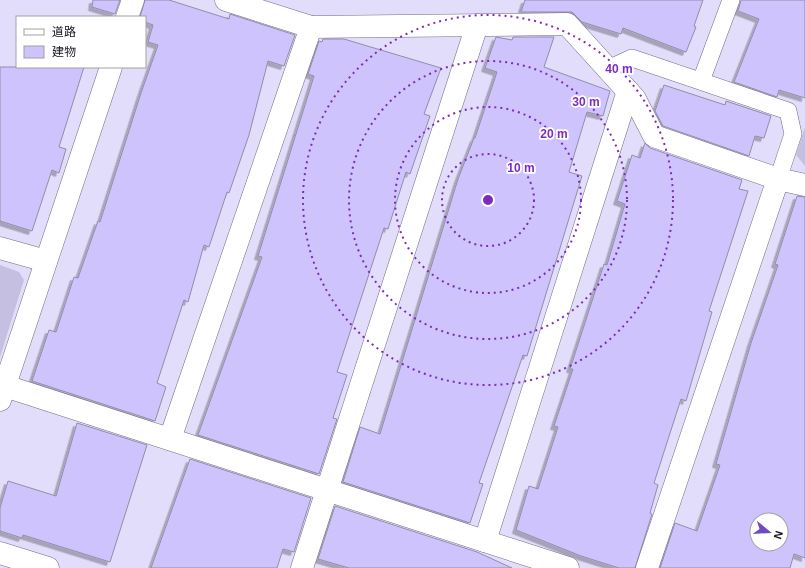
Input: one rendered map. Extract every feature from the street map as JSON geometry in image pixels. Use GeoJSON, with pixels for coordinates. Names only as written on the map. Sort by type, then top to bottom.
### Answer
{"type":"FeatureCollection","features":[{"type":"Feature","properties":{"kind":"street"},"geometry":{"type":"LineString","coordinates":[[127,16],[133,0]]}},
{"type":"Feature","properties":{"kind":"street"},"geometry":{"type":"LineString","coordinates":[[226,0],[311,27],[567,24],[635,99],[654,136],[778,179],[805,185]]}},
{"type":"Feature","properties":{"kind":"street"},"geometry":{"type":"LineString","coordinates":[[302,568],[477,25]]}},
{"type":"Feature","properties":{"kind":"street"},"geometry":{"type":"LineString","coordinates":[[170,440],[311,27]]}},
{"type":"Feature","properties":{"kind":"street"},"geometry":{"type":"LineString","coordinates":[[110,68],[2,393],[170,440],[568,568]]}},
{"type":"Feature","properties":{"kind":"street"},"geometry":{"type":"LineString","coordinates":[[485,541],[628,91]]}},
{"type":"Feature","properties":{"kind":"street"},"geometry":{"type":"LineString","coordinates":[[647,568],[778,179]]}},
{"type":"Feature","properties":{"kind":"street"},"geometry":{"type":"LineString","coordinates":[[0,248],[46,261]]}},
{"type":"Feature","properties":{"kind":"street"},"geometry":{"type":"LineString","coordinates":[[0,553],[48,568]]}},
{"type":"Feature","properties":{"kind":"lane"},"geometry":{"type":"LineString","coordinates":[[701,81],[731,0]]}},
{"type":"Feature","properties":{"kind":"lane"},"geometry":{"type":"LineString","coordinates":[[608,69],[632,58],[788,111],[793,134],[778,179]]}},
{"type":"Feature","properties":{"kind":"shaded area"},"geometry":{"type":"Polygon","coordinates":[[[805,127],[805,166],[796,155],[805,127]]]}},
{"type":"Feature","properties":{"kind":"shaded area"},"geometry":{"type":"Polygon","coordinates":[[[0,265],[19,272],[24,280],[0,357],[0,265]]]}},
{"type":"Feature","properties":{"kind":"building"},"geometry":{"type":"Polygon","coordinates":[[[93,0],[120,0],[115,14],[92,7],[93,0]]]}},
{"type":"Feature","properties":{"kind":"building"},"geometry":{"type":"Polygon","coordinates":[[[145,0],[169,0],[229,19],[230,14],[295,35],[284,66],[268,61],[249,135],[229,193],[227,192],[209,247],[204,245],[188,302],[184,300],[157,383],[166,387],[155,421],[32,381],[49,330],[56,332],[74,277],[78,278],[98,221],[100,222],[141,93],[158,45],[148,42],[153,25],[146,22],[146,16],[140,16],[145,0]]]}},
{"type":"Feature","properties":{"kind":"building"},"geometry":{"type":"Polygon","coordinates":[[[525,0],[703,0],[694,26],[696,27],[686,52],[623,28],[621,34],[582,22],[572,12],[521,12],[525,0]]]}},
{"type":"Feature","properties":{"kind":"building"},"geometry":{"type":"Polygon","coordinates":[[[741,0],[805,0],[805,98],[779,90],[777,97],[734,82],[759,19],[738,11],[741,0]]]}},
{"type":"Feature","properties":{"kind":"building"},"geometry":{"type":"Polygon","coordinates":[[[496,37],[512,40],[513,37],[554,37],[544,67],[610,91],[603,116],[587,112],[569,172],[582,176],[527,356],[523,355],[479,483],[483,484],[470,523],[343,482],[360,427],[380,434],[458,179],[475,138],[497,72],[485,68],[496,37]]]}},
{"type":"Feature","properties":{"kind":"building"},"geometry":{"type":"Polygon","coordinates":[[[323,39],[344,39],[441,68],[424,114],[430,116],[410,174],[406,172],[388,229],[384,228],[337,372],[347,375],[333,418],[337,419],[319,474],[198,435],[262,257],[258,256],[314,76],[308,74],[319,41],[322,42],[323,39]]]}},
{"type":"Feature","properties":{"kind":"building"},"geometry":{"type":"Polygon","coordinates":[[[0,67],[84,68],[59,147],[66,149],[59,173],[52,170],[32,231],[0,221],[0,67]]]}},
{"type":"Feature","properties":{"kind":"building"},"geometry":{"type":"Polygon","coordinates":[[[664,85],[725,105],[726,101],[771,116],[764,138],[755,136],[749,156],[663,126],[655,111],[664,85]]]}},
{"type":"Feature","properties":{"kind":"building"},"geometry":{"type":"Polygon","coordinates":[[[645,143],[650,148],[742,180],[739,189],[748,191],[709,311],[712,312],[686,401],[681,399],[654,483],[658,485],[650,513],[652,514],[635,568],[619,568],[581,556],[516,530],[529,486],[538,489],[558,427],[554,426],[573,369],[570,369],[604,264],[607,265],[625,204],[617,201],[632,155],[640,158],[645,143]]]}},
{"type":"Feature","properties":{"kind":"building"},"geometry":{"type":"Polygon","coordinates":[[[797,196],[805,197],[805,558],[794,554],[790,568],[660,568],[675,523],[697,531],[720,465],[716,464],[751,343],[778,265],[775,264],[797,196]]]}},
{"type":"Feature","properties":{"kind":"building"},"geometry":{"type":"Polygon","coordinates":[[[77,423],[147,445],[110,562],[23,535],[22,538],[0,531],[0,508],[8,481],[56,496],[77,423]]]}},
{"type":"Feature","properties":{"kind":"building"},"geometry":{"type":"Polygon","coordinates":[[[190,459],[311,498],[294,552],[283,549],[277,568],[151,568],[190,459]]]}},
{"type":"Feature","properties":{"kind":"building"},"geometry":{"type":"Polygon","coordinates":[[[335,506],[477,552],[512,568],[349,568],[318,559],[335,506]]]}}]}
